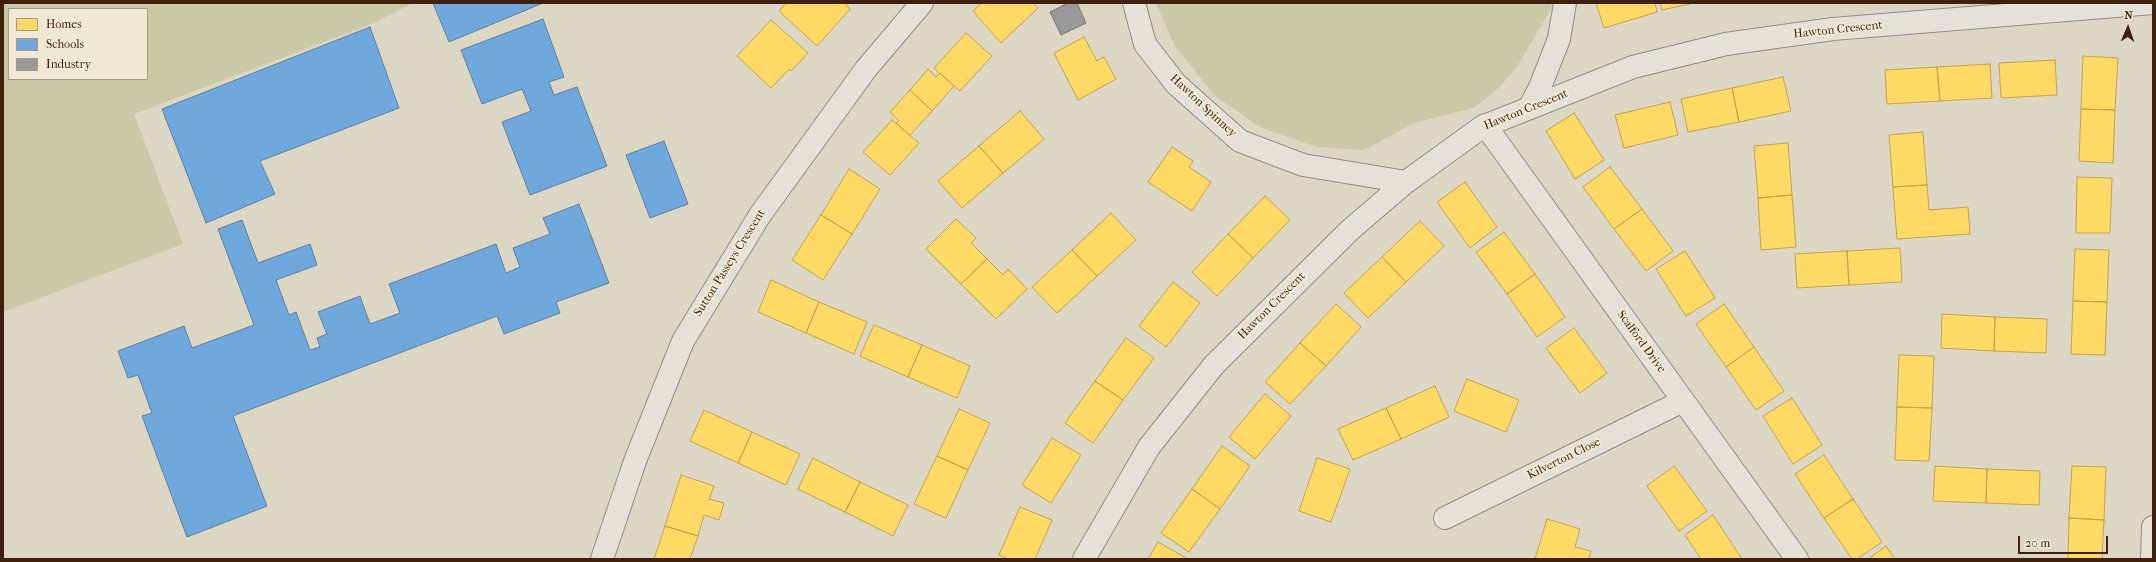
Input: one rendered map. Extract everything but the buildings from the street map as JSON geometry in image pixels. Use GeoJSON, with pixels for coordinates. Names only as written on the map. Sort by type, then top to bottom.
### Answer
{"type":"FeatureCollection","features":[{"type":"Feature","properties":{"kind":"street","name":"Sutton Passeys Crescent"},"geometry":{"type":"LineString","coordinates":[[602,559],[635,461],[683,341],[760,215],[866,69],[922,3]]}},
{"type":"Feature","properties":{"kind":"street","name":"Hawton Spinney"},"geometry":{"type":"LineString","coordinates":[[1134,3],[1145,44],[1171,78],[1240,141],[1303,165],[1406,182]]}},
{"type":"Feature","properties":{"kind":"street"},"geometry":{"type":"LineString","coordinates":[[1529,108],[1540,87],[1559,39],[1565,3]]}},
{"type":"Feature","properties":{"kind":"street","name":"Hawton Crescent"},"geometry":{"type":"LineString","coordinates":[[1084,559],[1149,447],[1214,365],[1350,230],[1406,182],[1485,125],[1633,67],[1726,44],[1833,29],[2153,3]]}},
{"type":"Feature","properties":{"kind":"street","name":"Scalford Drive"},"geometry":{"type":"LineString","coordinates":[[1485,125],[1796,559]]}},
{"type":"Feature","properties":{"kind":"street","name":"Kilverton Close"},"geometry":{"type":"LineString","coordinates":[[1445,518],[1683,401]]}},
{"type":"Feature","properties":{"kind":"street"},"geometry":{"type":"LineString","coordinates":[[2152,559],[2153,527]]}},
{"type":"Feature","properties":{"kind":"green space"},"geometry":{"type":"Polygon","coordinates":[[[3,3],[413,3],[374,23],[134,114],[183,244],[3,312],[3,3]]]}},
{"type":"Feature","properties":{"kind":"green space"},"geometry":{"type":"Polygon","coordinates":[[[1156,3],[1552,3],[1551,9],[1516,68],[1498,89],[1473,108],[1414,123],[1364,150],[1317,147],[1260,127],[1215,96],[1175,46],[1156,3]]]}}]}
